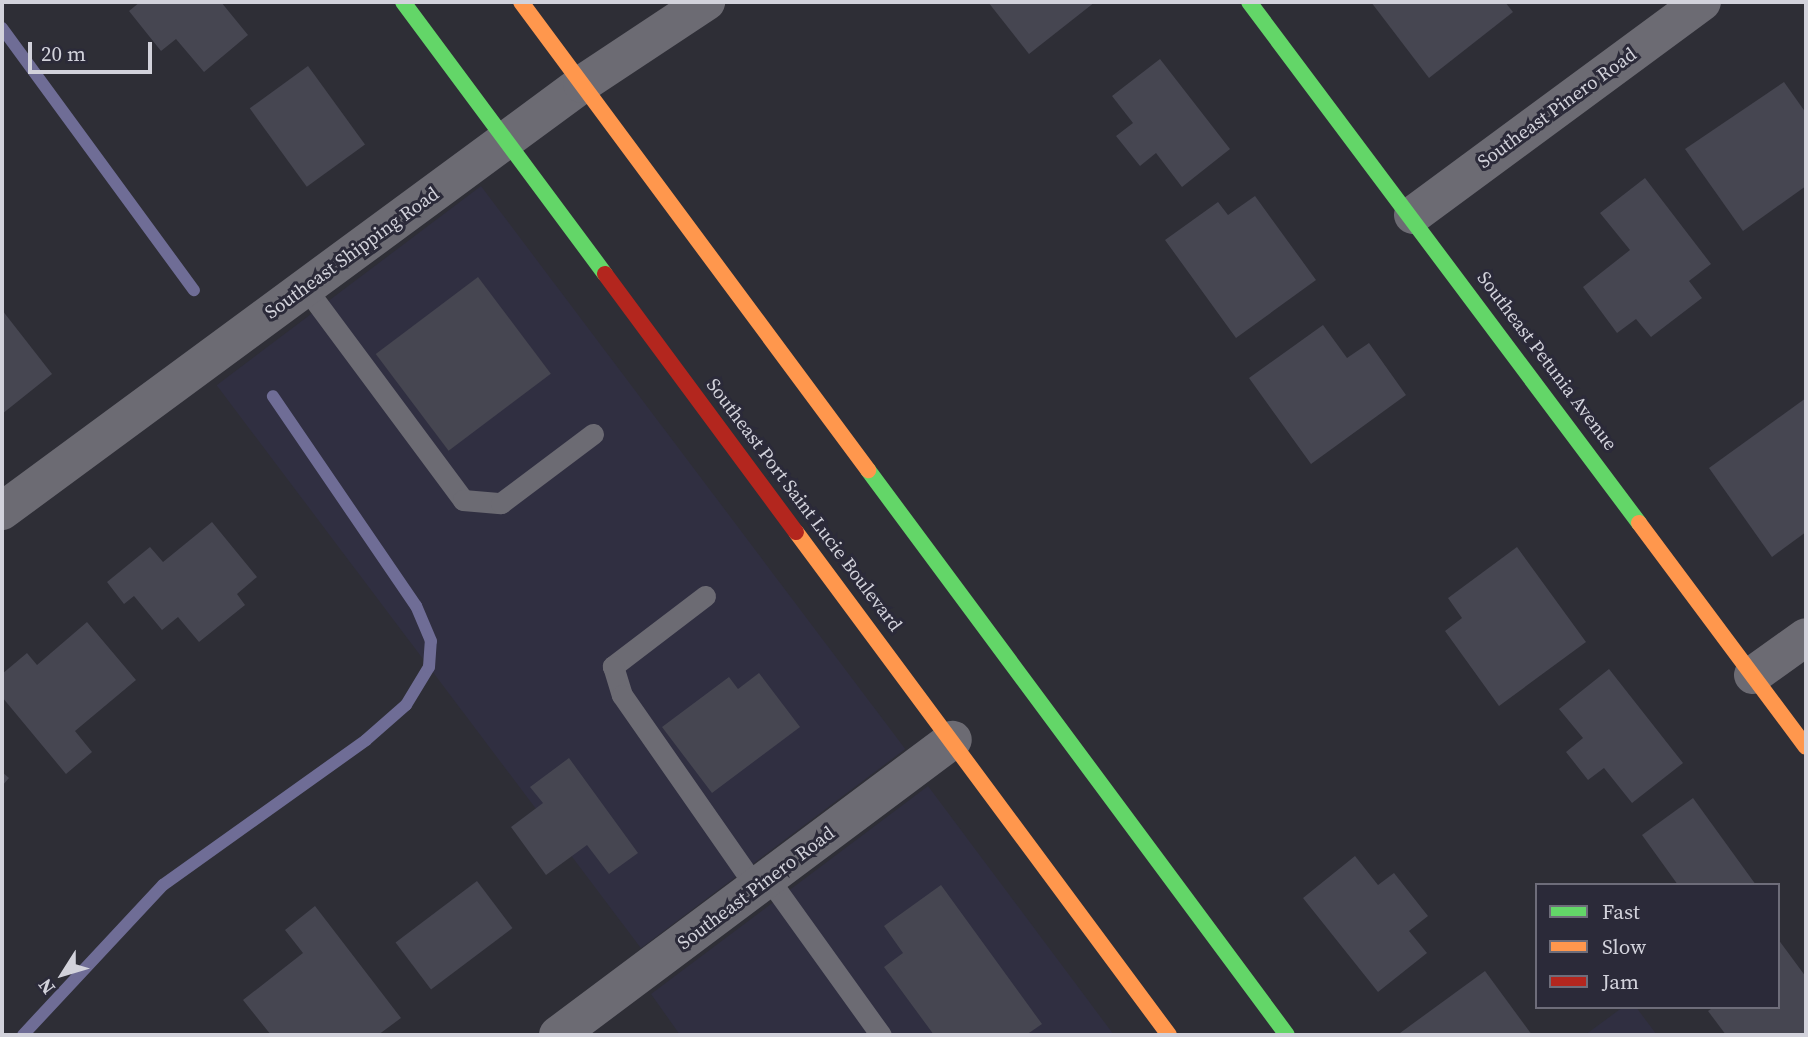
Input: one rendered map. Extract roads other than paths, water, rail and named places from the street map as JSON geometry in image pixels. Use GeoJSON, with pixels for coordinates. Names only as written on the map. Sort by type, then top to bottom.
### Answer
{"type":"FeatureCollection","features":[{"type":"Feature","properties":{"kind":"main road","name":"Southeast Port Saint Lucie Boulevard"},"geometry":{"type":"LineString","coordinates":[[403,2],[953,740],[1169,1035]]}},
{"type":"Feature","properties":{"kind":"main road"},"geometry":{"type":"LineString","coordinates":[[521,2],[1287,1035]]}},
{"type":"Feature","properties":{"kind":"main road","name":"Southeast Petunia Avenue"},"geometry":{"type":"LineString","coordinates":[[1249,2],[1413,215],[1806,747]]}},
{"type":"Feature","properties":{"kind":"street","name":"Southeast Shipping Road"},"geometry":{"type":"LineString","coordinates":[[2,511],[582,84],[706,2]]}},
{"type":"Feature","properties":{"kind":"street","name":"Southeast Pinero Road"},"geometry":{"type":"LineString","coordinates":[[1413,215],[1702,2]]}},
{"type":"Feature","properties":{"kind":"street"},"geometry":{"type":"LineString","coordinates":[[1753,675],[1806,637]]}},
{"type":"Feature","properties":{"kind":"street","name":"Southeast Pinero Road"},"geometry":{"type":"LineString","coordinates":[[558,1035],[953,740]]}},
{"type":"Feature","properties":{"kind":"lane"},"geometry":{"type":"LineString","coordinates":[[305,288],[463,500],[501,503],[593,434]]}},
{"type":"Feature","properties":{"kind":"lane"},"geometry":{"type":"LineString","coordinates":[[705,596],[613,666],[622,695],[881,1035]]}},
{"type":"Feature","properties":{"kind":"waterway"},"geometry":{"type":"LineString","coordinates":[[2,28],[194,290]]}},
{"type":"Feature","properties":{"kind":"waterway"},"geometry":{"type":"LineString","coordinates":[[23,1035],[163,885],[366,740],[406,705],[429,667],[431,641],[416,606],[273,396]]}}]}
